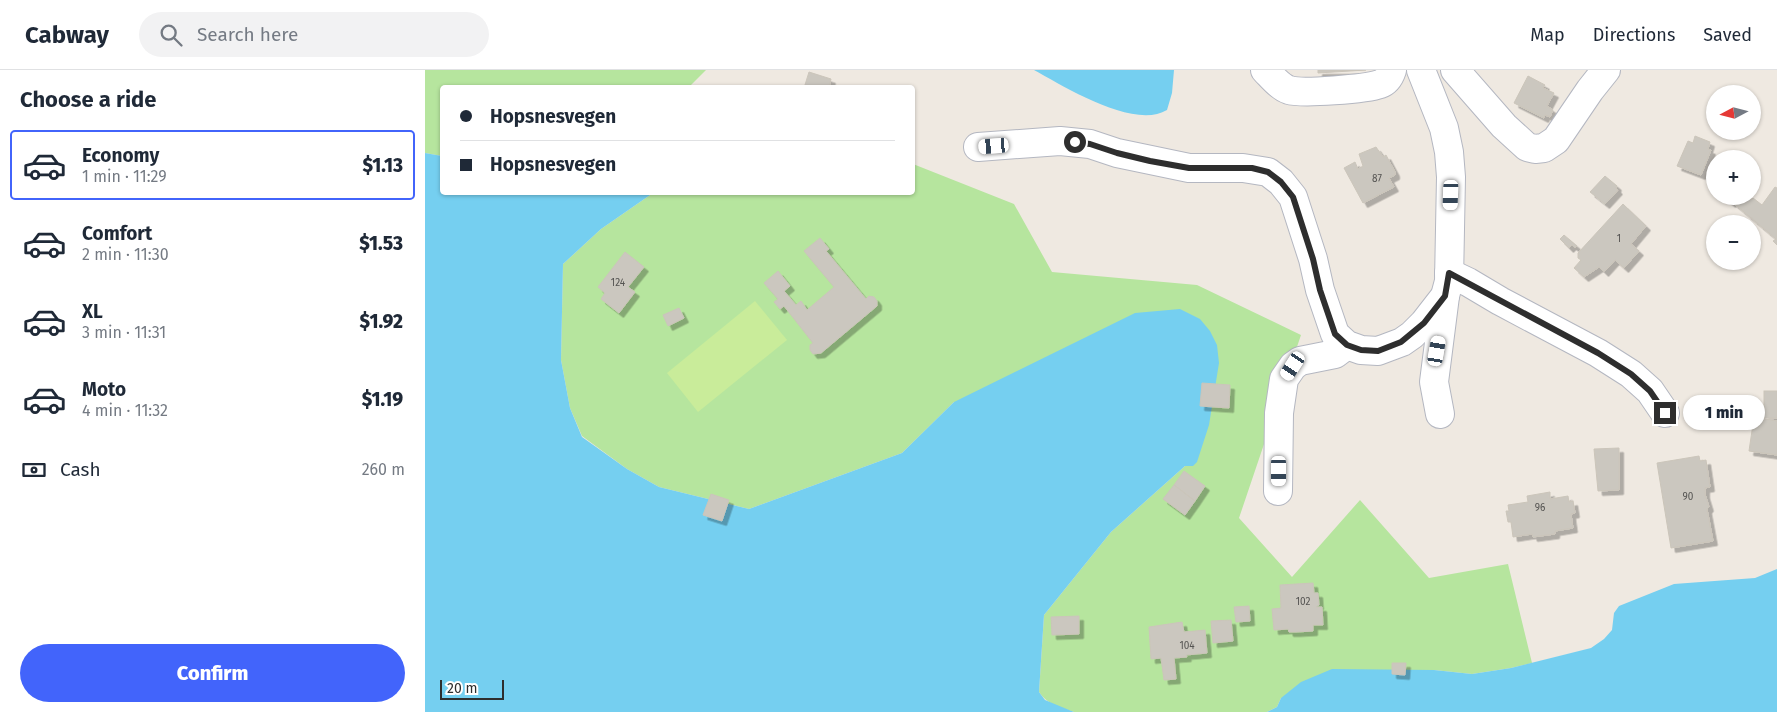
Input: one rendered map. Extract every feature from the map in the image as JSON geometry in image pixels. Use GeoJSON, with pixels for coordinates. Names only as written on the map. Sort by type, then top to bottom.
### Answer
{"type":"FeatureCollection","features":[{"type":"Feature","properties":{"kind":"street"},"geometry":{"type":"LineString","coordinates":[[1265,70],[1280,84],[1290,90],[1303,92],[1371,87],[1382,83],[1390,76],[1392,70]]}},
{"type":"Feature","properties":{"kind":"street"},"geometry":{"type":"LineString","coordinates":[[1421,70],[1444,128],[1449,152],[1451,177],[1447,281],[1434,382],[1440,414]]}},
{"type":"Feature","properties":{"kind":"street"},"geometry":{"type":"LineString","coordinates":[[1455,70],[1504,126],[1527,147],[1535,149],[1544,148],[1556,140],[1606,70]]}},
{"type":"Feature","properties":{"kind":"street"},"geometry":{"type":"LineString","coordinates":[[978,147],[1060,141],[1090,144],[1117,153],[1189,168],[1252,168],[1268,172],[1281,182],[1293,197],[1335,334],[1347,345],[1361,350],[1378,351],[1401,342],[1424,323],[1445,296],[1447,281]]}},
{"type":"Feature","properties":{"kind":"street"},"geometry":{"type":"LineString","coordinates":[[1447,281],[1598,353],[1631,374],[1650,391],[1665,413]]}},
{"type":"Feature","properties":{"kind":"street"},"geometry":{"type":"LineString","coordinates":[[1279,491],[1279,413],[1284,379],[1293,366],[1300,361],[1335,354],[1347,345]]}},
{"type":"Feature","properties":{"kind":"green space"},"geometry":{"type":"Polygon","coordinates":[[[425,70],[706,70],[691,85],[440,85],[440,156],[425,153],[425,70]]]}},
{"type":"Feature","properties":{"kind":"green space"},"geometry":{"type":"Polygon","coordinates":[[[915,165],[1014,204],[1052,272],[1197,285],[1301,335],[1239,518],[1292,577],[1360,500],[1429,578],[1508,564],[1532,663],[1472,674],[1434,670],[1281,698],[1277,707],[1267,712],[1074,712],[1050,703],[1039,692],[1044,615],[1111,532],[1185,466],[1193,466],[954,402],[902,453],[749,509],[659,487],[627,469],[582,436],[570,408],[561,360],[563,264],[601,229],[650,195],[915,195],[915,165]]]}},
{"type":"Feature","properties":{"kind":"green space"},"geometry":{"type":"Polygon","coordinates":[[[755,301],[787,340],[698,412],[667,373],[755,301]]]}},
{"type":"Feature","properties":{"kind":"water"},"geometry":{"type":"Polygon","coordinates":[[[1034,70],[1174,70],[1172,93],[1167,110],[1153,115],[1137,115],[1100,104],[1034,70]]]}},
{"type":"Feature","properties":{"kind":"water"},"geometry":{"type":"Polygon","coordinates":[[[425,153],[440,156],[440,195],[650,195],[601,229],[563,264],[561,360],[570,408],[582,437],[627,469],[659,487],[749,509],[902,453],[954,402],[1135,313],[1180,309],[1200,319],[1210,331],[1217,345],[1219,363],[1209,425],[1197,462],[1193,466],[1185,466],[1111,532],[1044,615],[1039,692],[1045,700],[1074,712],[425,712],[425,153]]]}},
{"type":"Feature","properties":{"kind":"water"},"geometry":{"type":"Polygon","coordinates":[[[1777,569],[1777,712],[1267,712],[1277,707],[1281,698],[1301,682],[1332,669],[1434,670],[1472,674],[1511,668],[1591,648],[1604,639],[1612,630],[1614,613],[1619,606],[1674,584],[1755,578],[1777,569]]]}},
{"type":"Feature","properties":{"kind":"building"},"geometry":{"type":"Polygon","coordinates":[[[1318,70],[1366,70],[1318,73],[1318,70]]]}},
{"type":"Feature","properties":{"kind":"building"},"geometry":{"type":"Polygon","coordinates":[[[809,72],[831,79],[830,85],[805,85],[809,72]]]}},
{"type":"Feature","properties":{"kind":"building"},"geometry":{"type":"Polygon","coordinates":[[[1528,76],[1545,85],[1543,88],[1554,93],[1547,106],[1553,110],[1550,117],[1545,115],[1544,118],[1514,103],[1528,76]]]}},
{"type":"Feature","properties":{"kind":"building"},"geometry":{"type":"Polygon","coordinates":[[[1695,136],[1710,142],[1708,149],[1711,150],[1706,150],[1706,162],[1701,175],[1677,166],[1688,141],[1693,143],[1695,136]]]}},
{"type":"Feature","properties":{"kind":"building"},"geometry":{"type":"Polygon","coordinates":[[[1376,147],[1383,157],[1386,155],[1395,172],[1395,175],[1389,178],[1394,187],[1363,203],[1344,168],[1355,162],[1358,169],[1363,166],[1359,154],[1376,147]]]}},
{"type":"Feature","properties":{"kind":"building"},"geometry":{"type":"Polygon","coordinates":[[[1605,176],[1617,186],[1618,190],[1605,204],[1590,192],[1605,176]]]}},
{"type":"Feature","properties":{"kind":"building"},"geometry":{"type":"Polygon","coordinates":[[[1775,187],[1777,188],[1777,245],[1773,241],[1776,239],[1761,226],[1761,215],[1747,215],[1736,205],[1762,205],[1775,187]]]}},
{"type":"Feature","properties":{"kind":"building"},"geometry":{"type":"Polygon","coordinates":[[[1623,204],[1646,226],[1631,244],[1639,251],[1624,268],[1615,260],[1604,272],[1599,267],[1584,277],[1574,268],[1581,260],[1578,258],[1578,253],[1623,204]]]}},
{"type":"Feature","properties":{"kind":"building"},"geometry":{"type":"Polygon","coordinates":[[[1564,235],[1577,246],[1575,248],[1572,245],[1569,248],[1560,239],[1564,235]]]}},
{"type":"Feature","properties":{"kind":"building"},"geometry":{"type":"Polygon","coordinates":[[[820,238],[829,249],[826,251],[866,299],[869,296],[874,297],[877,301],[877,306],[821,353],[813,354],[810,350],[810,345],[813,343],[784,306],[780,309],[774,302],[778,299],[764,283],[778,271],[790,286],[784,291],[796,305],[801,301],[807,310],[834,287],[804,251],[820,238]]]}},
{"type":"Feature","properties":{"kind":"building"},"geometry":{"type":"Polygon","coordinates":[[[625,252],[644,267],[628,287],[635,292],[619,313],[601,299],[605,293],[598,287],[625,252]]]}},
{"type":"Feature","properties":{"kind":"building"},"geometry":{"type":"Polygon","coordinates":[[[679,308],[684,318],[668,326],[663,315],[679,308]]]}},
{"type":"Feature","properties":{"kind":"building"},"geometry":{"type":"Polygon","coordinates":[[[1202,383],[1230,385],[1229,408],[1200,406],[1202,383]]]}},
{"type":"Feature","properties":{"kind":"building"},"geometry":{"type":"Polygon","coordinates":[[[1764,391],[1777,391],[1777,418],[1764,418],[1764,391]]]}},
{"type":"Feature","properties":{"kind":"building"},"geometry":{"type":"Polygon","coordinates":[[[1754,417],[1777,421],[1777,455],[1749,451],[1754,417]]]}},
{"type":"Feature","properties":{"kind":"building"},"geometry":{"type":"Polygon","coordinates":[[[1619,448],[1619,490],[1598,491],[1594,449],[1619,448]]]}},
{"type":"Feature","properties":{"kind":"building"},"geometry":{"type":"Polygon","coordinates":[[[1699,456],[1700,461],[1706,460],[1710,487],[1705,488],[1705,494],[1709,507],[1707,509],[1713,541],[1671,548],[1657,463],[1699,456]]]}},
{"type":"Feature","properties":{"kind":"building"},"geometry":{"type":"Polygon","coordinates":[[[1184,471],[1205,486],[1195,501],[1174,485],[1184,471]]]}},
{"type":"Feature","properties":{"kind":"building"},"geometry":{"type":"Polygon","coordinates":[[[1174,485],[1195,501],[1185,515],[1163,499],[1174,485]]]}},
{"type":"Feature","properties":{"kind":"building"},"geometry":{"type":"Polygon","coordinates":[[[1550,492],[1550,499],[1568,496],[1569,502],[1573,501],[1575,513],[1571,514],[1573,528],[1555,531],[1555,534],[1533,537],[1532,534],[1513,537],[1511,522],[1508,522],[1506,511],[1509,511],[1508,505],[1528,502],[1527,496],[1550,492]]]}},
{"type":"Feature","properties":{"kind":"building"},"geometry":{"type":"Polygon","coordinates":[[[711,494],[729,500],[722,521],[703,515],[711,494]]]}},
{"type":"Feature","properties":{"kind":"building"},"geometry":{"type":"Polygon","coordinates":[[[1313,583],[1314,593],[1318,593],[1319,605],[1316,607],[1322,607],[1323,625],[1313,625],[1313,631],[1289,632],[1288,629],[1274,630],[1272,609],[1281,608],[1280,585],[1313,583]]]}},
{"type":"Feature","properties":{"kind":"building"},"geometry":{"type":"Polygon","coordinates":[[[1249,606],[1250,621],[1236,622],[1234,607],[1249,606]]]}},
{"type":"Feature","properties":{"kind":"building"},"geometry":{"type":"Polygon","coordinates":[[[1079,616],[1079,634],[1052,635],[1051,617],[1079,616]]]}},
{"type":"Feature","properties":{"kind":"building"},"geometry":{"type":"Polygon","coordinates":[[[1231,620],[1233,641],[1213,643],[1211,621],[1231,620]]]}},
{"type":"Feature","properties":{"kind":"building"},"geometry":{"type":"Polygon","coordinates":[[[1182,622],[1184,632],[1205,630],[1207,653],[1174,658],[1176,679],[1164,680],[1161,658],[1151,659],[1149,627],[1182,622]]]}},
{"type":"Feature","properties":{"kind":"building"},"geometry":{"type":"Polygon","coordinates":[[[1392,663],[1406,663],[1405,675],[1392,674],[1392,663]]]}},
{"type":"Feature","properties":{"kind":"route"},"geometry":{"type":"LineString","coordinates":[[1075,142],[1090,144],[1150,161],[1189,168],[1252,168],[1268,172],[1281,182],[1293,197],[1335,334],[1347,345],[1361,350],[1378,351],[1401,342],[1412,335],[1445,296],[1449,273],[1598,353],[1631,374],[1650,391],[1665,413]]}}]}
